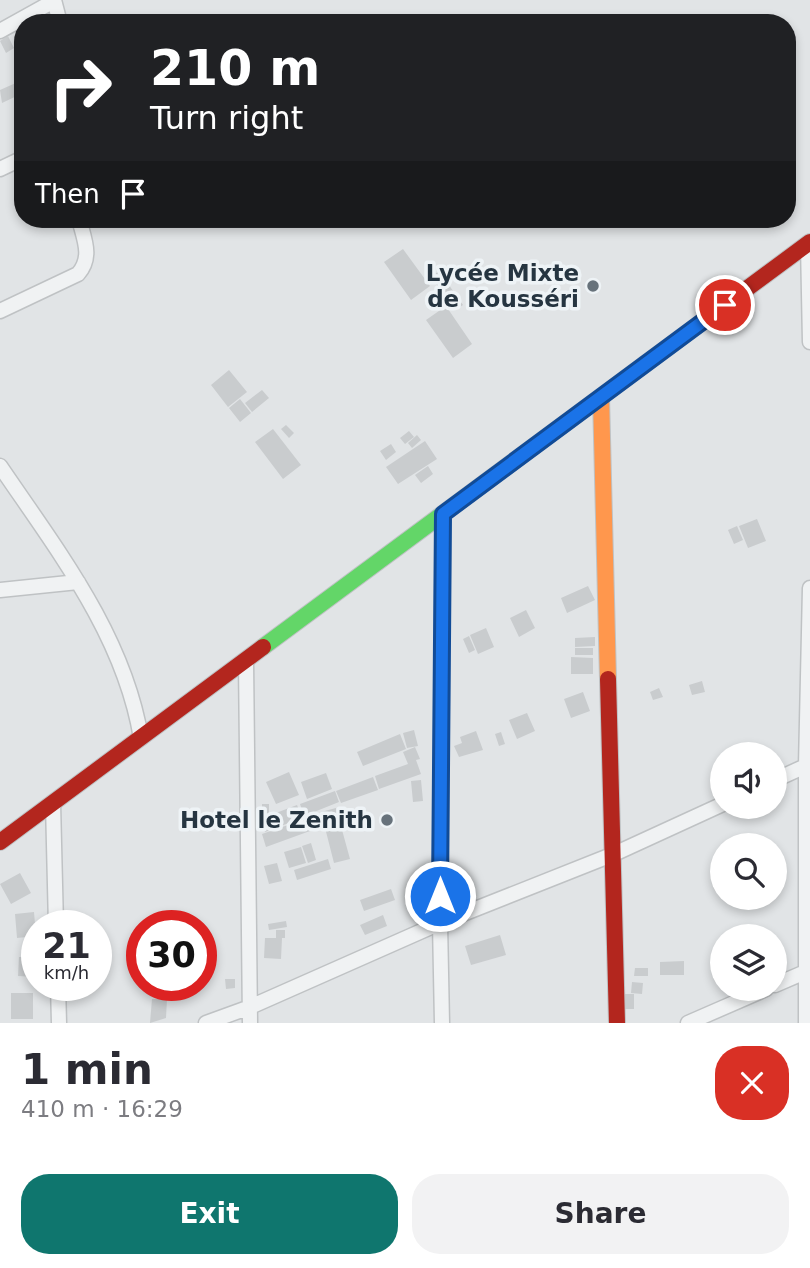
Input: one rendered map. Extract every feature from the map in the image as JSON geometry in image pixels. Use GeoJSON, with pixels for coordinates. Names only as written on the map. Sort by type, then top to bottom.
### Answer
{"type":"FeatureCollection","features":[{"type":"Feature","properties":{"kind":"street"},"geometry":{"type":"LineString","coordinates":[[30,14],[54,0]]}},
{"type":"Feature","properties":{"kind":"street"},"geometry":{"type":"LineString","coordinates":[[0,311],[78,274],[85,266],[88,256],[81,228]]}},
{"type":"Feature","properties":{"kind":"street"},"geometry":{"type":"LineString","coordinates":[[809,243],[810,342]]}},
{"type":"Feature","properties":{"kind":"street"},"geometry":{"type":"LineString","coordinates":[[0,842],[809,243]]}},
{"type":"Feature","properties":{"kind":"street"},"geometry":{"type":"LineString","coordinates":[[601,397],[617,1023]]}},
{"type":"Feature","properties":{"kind":"street"},"geometry":{"type":"LineString","coordinates":[[0,466],[78,582],[127,680],[136,708],[141,738]]}},
{"type":"Feature","properties":{"kind":"street"},"geometry":{"type":"LineString","coordinates":[[442,1023],[440,923],[443,514]]}},
{"type":"Feature","properties":{"kind":"street"},"geometry":{"type":"LineString","coordinates":[[0,590],[78,582]]}},
{"type":"Feature","properties":{"kind":"street"},"geometry":{"type":"LineString","coordinates":[[806,1023],[810,588]]}},
{"type":"Feature","properties":{"kind":"street"},"geometry":{"type":"LineString","coordinates":[[246,660],[250,1023]]}},
{"type":"Feature","properties":{"kind":"street"},"geometry":{"type":"LineString","coordinates":[[787,775],[808,765]]}},
{"type":"Feature","properties":{"kind":"street"},"geometry":{"type":"LineString","coordinates":[[52,803],[55,910]]}},
{"type":"Feature","properties":{"kind":"street"},"geometry":{"type":"LineString","coordinates":[[206,1023],[250,1007],[440,923],[614,854],[710,810]]}},
{"type":"Feature","properties":{"kind":"street"},"geometry":{"type":"LineString","coordinates":[[787,980],[808,971]]}},
{"type":"Feature","properties":{"kind":"street"},"geometry":{"type":"LineString","coordinates":[[58,1001],[59,1023]]}},
{"type":"Feature","properties":{"kind":"street"},"geometry":{"type":"LineString","coordinates":[[688,1023],[738,1001]]}},
{"type":"Feature","properties":{"kind":"building"},"geometry":{"type":"Polygon","coordinates":[[[8,36],[14,48],[6,53],[0,41],[8,36]]]}},
{"type":"Feature","properties":{"kind":"building"},"geometry":{"type":"Polygon","coordinates":[[[14,84],[14,97],[2,103],[0,90],[14,84]]]}},
{"type":"Feature","properties":{"kind":"building"},"geometry":{"type":"Polygon","coordinates":[[[403,249],[430,286],[411,300],[384,262],[403,249]]]}},
{"type":"Feature","properties":{"kind":"building"},"geometry":{"type":"Polygon","coordinates":[[[439,271],[463,305],[455,310],[431,277],[439,271]]]}},
{"type":"Feature","properties":{"kind":"building"},"geometry":{"type":"Polygon","coordinates":[[[446,306],[472,344],[453,358],[426,320],[446,306]]]}},
{"type":"Feature","properties":{"kind":"building"},"geometry":{"type":"Polygon","coordinates":[[[229,370],[247,392],[228,407],[211,385],[229,370]]]}},
{"type":"Feature","properties":{"kind":"building"},"geometry":{"type":"Polygon","coordinates":[[[262,390],[269,398],[252,412],[245,403],[262,390]]]}},
{"type":"Feature","properties":{"kind":"building"},"geometry":{"type":"Polygon","coordinates":[[[240,399],[251,413],[240,422],[229,408],[240,399]]]}},
{"type":"Feature","properties":{"kind":"building"},"geometry":{"type":"Polygon","coordinates":[[[286,425],[294,433],[289,438],[281,429],[286,425]]]}},
{"type":"Feature","properties":{"kind":"building"},"geometry":{"type":"Polygon","coordinates":[[[273,429],[301,465],[283,479],[255,442],[273,429]]]}},
{"type":"Feature","properties":{"kind":"building"},"geometry":{"type":"Polygon","coordinates":[[[409,431],[414,437],[405,444],[400,438],[409,431]]]}},
{"type":"Feature","properties":{"kind":"building"},"geometry":{"type":"Polygon","coordinates":[[[417,435],[421,440],[412,448],[408,443],[417,435]]]}},
{"type":"Feature","properties":{"kind":"building"},"geometry":{"type":"Polygon","coordinates":[[[425,441],[437,459],[398,484],[386,467],[425,441]]]}},
{"type":"Feature","properties":{"kind":"building"},"geometry":{"type":"Polygon","coordinates":[[[391,444],[396,452],[386,460],[380,451],[391,444]]]}},
{"type":"Feature","properties":{"kind":"building"},"geometry":{"type":"Polygon","coordinates":[[[428,466],[433,474],[421,483],[415,475],[428,466]]]}},
{"type":"Feature","properties":{"kind":"building"},"geometry":{"type":"Polygon","coordinates":[[[757,519],[766,541],[748,548],[739,526],[757,519]]]}},
{"type":"Feature","properties":{"kind":"building"},"geometry":{"type":"Polygon","coordinates":[[[737,526],[743,540],[734,544],[728,530],[737,526]]]}},
{"type":"Feature","properties":{"kind":"building"},"geometry":{"type":"Polygon","coordinates":[[[588,586],[595,600],[567,613],[561,598],[588,586]]]}},
{"type":"Feature","properties":{"kind":"building"},"geometry":{"type":"Polygon","coordinates":[[[526,610],[535,628],[519,637],[510,618],[526,610]]]}},
{"type":"Feature","properties":{"kind":"building"},"geometry":{"type":"Polygon","coordinates":[[[486,628],[494,647],[478,654],[470,635],[486,628]]]}},
{"type":"Feature","properties":{"kind":"building"},"geometry":{"type":"Polygon","coordinates":[[[469,636],[475,650],[469,653],[463,639],[469,636]]]}},
{"type":"Feature","properties":{"kind":"building"},"geometry":{"type":"Polygon","coordinates":[[[595,637],[595,646],[575,647],[575,638],[595,637]]]}},
{"type":"Feature","properties":{"kind":"building"},"geometry":{"type":"Polygon","coordinates":[[[575,648],[593,648],[593,655],[575,655],[575,648]]]}},
{"type":"Feature","properties":{"kind":"building"},"geometry":{"type":"Polygon","coordinates":[[[571,657],[593,658],[593,674],[571,674],[571,657]]]}},
{"type":"Feature","properties":{"kind":"building"},"geometry":{"type":"Polygon","coordinates":[[[702,681],[705,692],[692,695],[689,685],[702,681]]]}},
{"type":"Feature","properties":{"kind":"building"},"geometry":{"type":"Polygon","coordinates":[[[659,688],[663,697],[653,700],[650,692],[659,688]]]}},
{"type":"Feature","properties":{"kind":"building"},"geometry":{"type":"Polygon","coordinates":[[[583,692],[590,711],[571,718],[564,699],[583,692]]]}},
{"type":"Feature","properties":{"kind":"building"},"geometry":{"type":"Polygon","coordinates":[[[527,713],[535,731],[517,739],[509,720],[527,713]]]}},
{"type":"Feature","properties":{"kind":"building"},"geometry":{"type":"Polygon","coordinates":[[[414,730],[418,746],[407,748],[403,733],[414,730]]]}},
{"type":"Feature","properties":{"kind":"building"},"geometry":{"type":"Polygon","coordinates":[[[476,731],[483,750],[459,757],[454,746],[462,743],[460,737],[476,731]]]}},
{"type":"Feature","properties":{"kind":"building"},"geometry":{"type":"Polygon","coordinates":[[[501,732],[505,744],[499,746],[495,734],[501,732]]]}},
{"type":"Feature","properties":{"kind":"building"},"geometry":{"type":"Polygon","coordinates":[[[400,734],[406,749],[363,766],[357,752],[400,734]]]}},
{"type":"Feature","properties":{"kind":"building"},"geometry":{"type":"Polygon","coordinates":[[[415,747],[420,759],[416,760],[421,774],[379,789],[375,776],[408,764],[403,752],[415,747]]]}},
{"type":"Feature","properties":{"kind":"building"},"geometry":{"type":"Polygon","coordinates":[[[289,772],[299,795],[276,804],[266,782],[289,772]]]}},
{"type":"Feature","properties":{"kind":"building"},"geometry":{"type":"Polygon","coordinates":[[[326,773],[332,789],[307,799],[301,782],[326,773]]]}},
{"type":"Feature","properties":{"kind":"building"},"geometry":{"type":"Polygon","coordinates":[[[373,777],[378,790],[341,803],[336,791],[373,777]]]}},
{"type":"Feature","properties":{"kind":"building"},"geometry":{"type":"Polygon","coordinates":[[[421,780],[423,801],[413,802],[411,781],[421,780]]]}},
{"type":"Feature","properties":{"kind":"building"},"geometry":{"type":"Polygon","coordinates":[[[335,791],[339,802],[304,816],[300,804],[335,791]]]}},
{"type":"Feature","properties":{"kind":"building"},"geometry":{"type":"Polygon","coordinates":[[[262,804],[269,804],[269,816],[262,816],[262,804]]]}},
{"type":"Feature","properties":{"kind":"building"},"geometry":{"type":"Polygon","coordinates":[[[297,805],[302,818],[265,832],[260,819],[297,805]]]}},
{"type":"Feature","properties":{"kind":"building"},"geometry":{"type":"Polygon","coordinates":[[[336,808],[350,859],[334,863],[321,812],[336,808]]]}},
{"type":"Feature","properties":{"kind":"building"},"geometry":{"type":"Polygon","coordinates":[[[317,815],[321,827],[266,847],[262,834],[317,815]]]}},
{"type":"Feature","properties":{"kind":"building"},"geometry":{"type":"Polygon","coordinates":[[[311,843],[316,860],[308,863],[302,846],[311,843]]]}},
{"type":"Feature","properties":{"kind":"building"},"geometry":{"type":"Polygon","coordinates":[[[301,847],[306,863],[289,868],[284,852],[301,847]]]}},
{"type":"Feature","properties":{"kind":"building"},"geometry":{"type":"Polygon","coordinates":[[[328,859],[331,869],[297,880],[294,870],[328,859]]]}},
{"type":"Feature","properties":{"kind":"building"},"geometry":{"type":"Polygon","coordinates":[[[277,863],[282,881],[269,884],[264,866],[277,863]]]}},
{"type":"Feature","properties":{"kind":"building"},"geometry":{"type":"Polygon","coordinates":[[[20,873],[31,893],[11,904],[0,884],[20,873]]]}},
{"type":"Feature","properties":{"kind":"building"},"geometry":{"type":"Polygon","coordinates":[[[391,889],[395,900],[364,911],[360,900],[391,889]]]}},
{"type":"Feature","properties":{"kind":"building"},"geometry":{"type":"Polygon","coordinates":[[[21,913],[21,938],[17,938],[15,914],[21,913]]]}},
{"type":"Feature","properties":{"kind":"building"},"geometry":{"type":"Polygon","coordinates":[[[383,915],[387,926],[365,935],[360,925],[383,915]]]}},
{"type":"Feature","properties":{"kind":"building"},"geometry":{"type":"Polygon","coordinates":[[[286,921],[287,927],[269,930],[268,924],[286,921]]]}},
{"type":"Feature","properties":{"kind":"building"},"geometry":{"type":"Polygon","coordinates":[[[276,930],[285,930],[281,959],[264,958],[265,938],[276,938],[276,930]]]}},
{"type":"Feature","properties":{"kind":"building"},"geometry":{"type":"Polygon","coordinates":[[[500,935],[506,955],[471,965],[465,946],[500,935]]]}},
{"type":"Feature","properties":{"kind":"building"},"geometry":{"type":"Polygon","coordinates":[[[21,957],[21,976],[18,976],[21,957]]]}},
{"type":"Feature","properties":{"kind":"building"},"geometry":{"type":"Polygon","coordinates":[[[684,961],[684,975],[660,975],[660,962],[684,961]]]}},
{"type":"Feature","properties":{"kind":"building"},"geometry":{"type":"Polygon","coordinates":[[[635,968],[648,968],[648,976],[634,976],[635,968]]]}},
{"type":"Feature","properties":{"kind":"building"},"geometry":{"type":"Polygon","coordinates":[[[225,979],[235,979],[235,988],[226,989],[225,979]]]}},
{"type":"Feature","properties":{"kind":"building"},"geometry":{"type":"Polygon","coordinates":[[[632,982],[643,983],[642,994],[631,993],[632,982]]]}},
{"type":"Feature","properties":{"kind":"building"},"geometry":{"type":"Polygon","coordinates":[[[11,993],[21,993],[21,1001],[33,1001],[33,1019],[11,1019],[11,993]]]}},
{"type":"Feature","properties":{"kind":"building"},"geometry":{"type":"Polygon","coordinates":[[[625,994],[634,994],[634,1009],[624,1009],[625,994]]]}},
{"type":"Feature","properties":{"kind":"building"},"geometry":{"type":"Polygon","coordinates":[[[152,1001],[167,1001],[166,1018],[150,1023],[152,1001]]]}},
{"type":"Feature","properties":{"kind":"traffic: fast"},"geometry":{"type":"LineString","coordinates":[[263,647],[645,364]]}},
{"type":"Feature","properties":{"kind":"traffic: slow"},"geometry":{"type":"LineString","coordinates":[[601,397],[608,679]]}},
{"type":"Feature","properties":{"kind":"traffic: jam"},"geometry":{"type":"LineString","coordinates":[[645,364],[810,242]]}},
{"type":"Feature","properties":{"kind":"traffic: jam"},"geometry":{"type":"LineString","coordinates":[[0,842],[263,647]]}},
{"type":"Feature","properties":{"kind":"traffic: jam"},"geometry":{"type":"LineString","coordinates":[[608,679],[617,1023]]}},
{"type":"Feature","properties":{"kind":"place","name":"Lycée Mixte de Kousséri"},"geometry":{"type":"Point","coordinates":[593,286]}},
{"type":"Feature","properties":{"kind":"place","name":"Hotel le Zenith"},"geometry":{"type":"Point","coordinates":[387,820]}},
{"type":"Feature","properties":{"kind":"route"},"geometry":{"type":"LineString","coordinates":[[440,896],[443,514],[725,305]]}}]}
